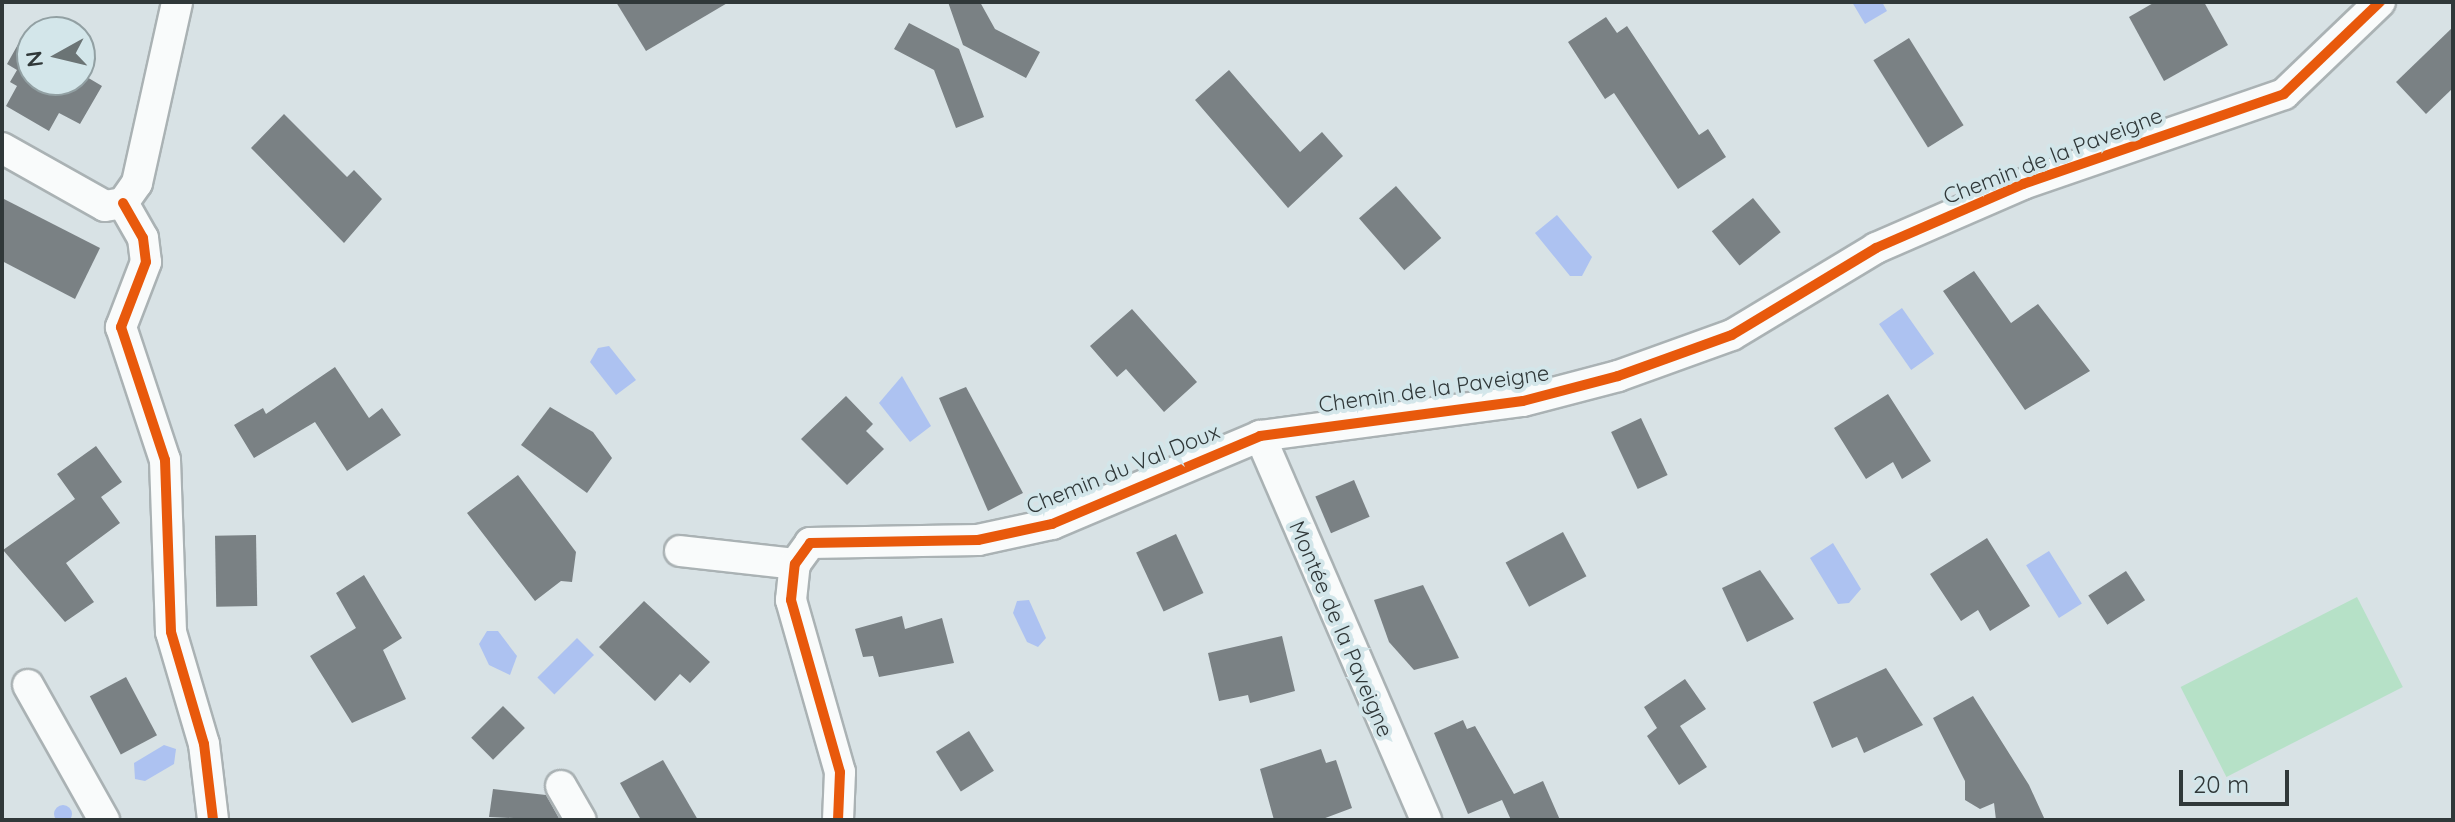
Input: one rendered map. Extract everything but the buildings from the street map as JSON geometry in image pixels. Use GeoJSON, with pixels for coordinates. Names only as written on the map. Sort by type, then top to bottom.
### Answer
{"type":"FeatureCollection","features":[{"type":"Feature","properties":{"kind":"street"},"geometry":{"type":"LineString","coordinates":[[2,148],[105,206],[123,203],[137,183],[177,2]]}},
{"type":"Feature","properties":{"kind":"street","name":"Chemin de la Paveigne"},"geometry":{"type":"LineString","coordinates":[[1260,436],[1523,401],[1732,335],[1876,248],[2023,184],[2284,94],[2380,2]]}},
{"type":"Feature","properties":{"kind":"street"},"geometry":{"type":"LineString","coordinates":[[123,203],[143,238],[146,262],[121,327],[165,460],[171,632],[204,744],[213,820]]}},
{"type":"Feature","properties":{"kind":"street","name":"Chemin du Val Doux"},"geometry":{"type":"LineString","coordinates":[[795,564],[823,539],[978,540],[1052,524],[1260,436]]}},
{"type":"Feature","properties":{"kind":"street","name":"Montée de la Paveigne"},"geometry":{"type":"LineString","coordinates":[[1260,436],[1426,820]]}},
{"type":"Feature","properties":{"kind":"street"},"geometry":{"type":"LineString","coordinates":[[680,551],[795,564],[791,600],[840,772],[838,820]]}},
{"type":"Feature","properties":{"kind":"street"},"geometry":{"type":"LineString","coordinates":[[28,685],[104,820]]}},
{"type":"Feature","properties":{"kind":"street"},"geometry":{"type":"LineString","coordinates":[[561,786],[581,820]]}},
{"type":"Feature","properties":{"kind":"green space"},"geometry":{"type":"Polygon","coordinates":[[[2357,597],[2403,687],[2226,777],[2181,687],[2357,597]]]}},
{"type":"Feature","properties":{"kind":"water"},"geometry":{"type":"Polygon","coordinates":[[[1852,2],[1882,2],[1887,11],[1865,24],[1852,2]]]}},
{"type":"Feature","properties":{"kind":"water"},"geometry":{"type":"Polygon","coordinates":[[[1557,215],[1592,257],[1582,276],[1570,276],[1535,233],[1557,215]]]}},
{"type":"Feature","properties":{"kind":"water"},"geometry":{"type":"Polygon","coordinates":[[[1902,308],[1934,354],[1911,370],[1879,324],[1902,308]]]}},
{"type":"Feature","properties":{"kind":"water"},"geometry":{"type":"Polygon","coordinates":[[[609,346],[636,380],[616,395],[590,362],[598,348],[609,346]]]}},
{"type":"Feature","properties":{"kind":"water"},"geometry":{"type":"Polygon","coordinates":[[[902,376],[931,426],[910,442],[879,403],[902,376]]]}},
{"type":"Feature","properties":{"kind":"water"},"geometry":{"type":"Polygon","coordinates":[[[1833,543],[1861,589],[1849,603],[1838,604],[1810,558],[1833,543]]]}},
{"type":"Feature","properties":{"kind":"water"},"geometry":{"type":"Polygon","coordinates":[[[2049,551],[2082,604],[2059,618],[2026,565],[2049,551]]]}},
{"type":"Feature","properties":{"kind":"water"},"geometry":{"type":"Polygon","coordinates":[[[1029,600],[1046,638],[1038,647],[1027,642],[1013,613],[1017,601],[1029,600]]]}},
{"type":"Feature","properties":{"kind":"water"},"geometry":{"type":"Polygon","coordinates":[[[487,631],[498,631],[517,656],[510,675],[489,665],[479,644],[487,631]]]}},
{"type":"Feature","properties":{"kind":"water"},"geometry":{"type":"Polygon","coordinates":[[[577,638],[594,655],[554,695],[537,678],[577,638]]]}},
{"type":"Feature","properties":{"kind":"water"},"geometry":{"type":"Polygon","coordinates":[[[164,745],[176,749],[174,764],[145,781],[135,779],[134,763],[164,745]]]}},
{"type":"Feature","properties":{"kind":"water"},"geometry":{"type":"Polygon","coordinates":[[[63,805],[72,814],[63,823],[54,814],[63,805]]]}},
{"type":"Feature","properties":{"kind":"cycle path"},"geometry":{"type":"LineString","coordinates":[[838,820],[840,772],[791,600],[795,564],[810,543],[978,540],[1052,524],[1260,436],[1523,401],[1618,376],[1732,335],[1876,248],[2023,184],[2284,94],[2380,2]]}},
{"type":"Feature","properties":{"kind":"cycle path"},"geometry":{"type":"LineString","coordinates":[[123,203],[143,238],[146,262],[121,327],[165,460],[171,632],[204,744],[213,820]]}}]}
